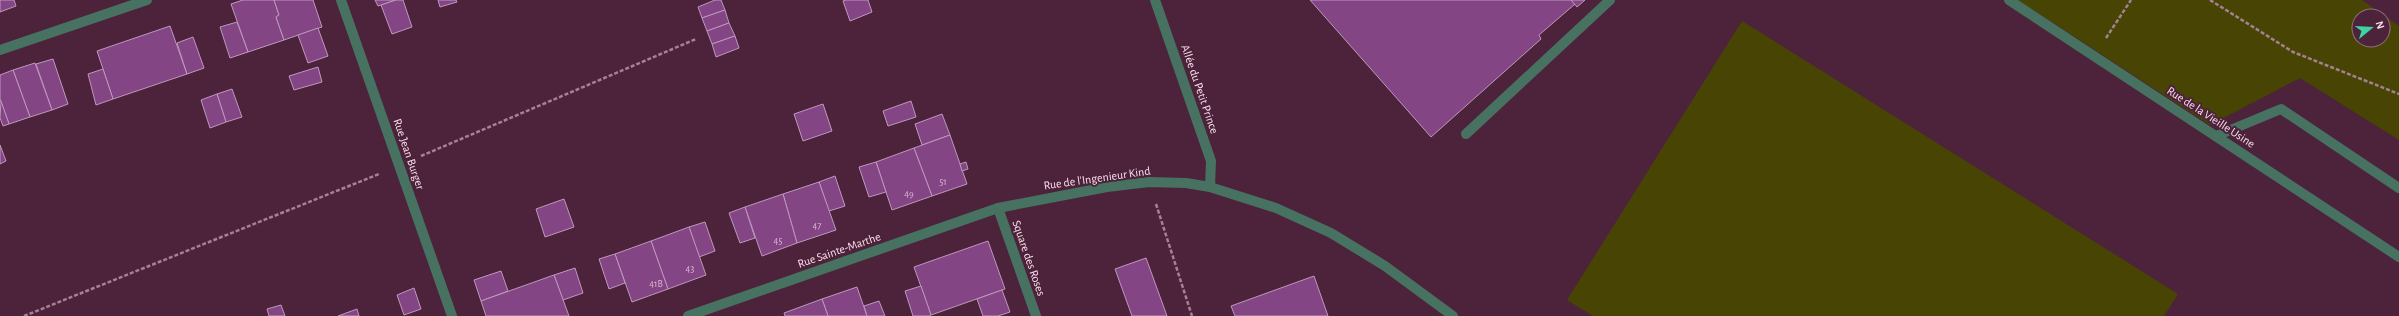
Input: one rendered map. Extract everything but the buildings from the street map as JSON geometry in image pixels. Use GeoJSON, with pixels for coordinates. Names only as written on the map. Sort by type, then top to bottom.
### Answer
{"type":"FeatureCollection","features":[{"type":"Feature","properties":{"kind":"street"},"geometry":{"type":"LineString","coordinates":[[0,50],[147,0]]}},
{"type":"Feature","properties":{"kind":"street","name":"Rue Jean Burger"},"geometry":{"type":"LineString","coordinates":[[341,0],[452,316]]}},
{"type":"Feature","properties":{"kind":"street","name":"Allée du Petit Prince"},"geometry":{"type":"LineString","coordinates":[[1155,0],[1211,161],[1210,187]]}},
{"type":"Feature","properties":{"kind":"street"},"geometry":{"type":"LineString","coordinates":[[1466,134],[1610,0]]}},
{"type":"Feature","properties":{"kind":"street","name":"Rue de la Vieille Usine"},"geometry":{"type":"LineString","coordinates":[[2009,0],[2399,257]]}},
{"type":"Feature","properties":{"kind":"street"},"geometry":{"type":"LineString","coordinates":[[2216,136],[2281,109],[2399,188]]}},
{"type":"Feature","properties":{"kind":"street","name":"Rue de l'Ingenieur Kind"},"geometry":{"type":"LineString","coordinates":[[998,208],[1107,187],[1149,182],[1186,183],[1210,187],[1276,208],[1331,233],[1385,266],[1453,316]]}},
{"type":"Feature","properties":{"kind":"street","name":"Rue Sainte-Marthe"},"geometry":{"type":"LineString","coordinates":[[688,316],[998,208]]}},
{"type":"Feature","properties":{"kind":"street","name":"Square des Roses"},"geometry":{"type":"LineString","coordinates":[[998,208],[1036,316]]}},
{"type":"Feature","properties":{"kind":"path"},"geometry":{"type":"LineString","coordinates":[[2094,56],[2131,0]]}},
{"type":"Feature","properties":{"kind":"path"},"geometry":{"type":"LineString","coordinates":[[2210,0],[2293,52],[2399,94]]}},
{"type":"Feature","properties":{"kind":"path"},"geometry":{"type":"LineString","coordinates":[[24,316],[399,166],[696,39]]}},
{"type":"Feature","properties":{"kind":"path"},"geometry":{"type":"LineString","coordinates":[[1149,182],[1192,316]]}},
{"type":"Feature","properties":{"kind":"shaded area"},"geometry":{"type":"Polygon","coordinates":[[[2018,0],[2362,0],[2373,8],[2351,8],[2351,48],[2391,48],[2391,20],[2399,26],[2399,140],[2300,78],[2210,125],[2018,0]]]}},
{"type":"Feature","properties":{"kind":"shaded area"},"geometry":{"type":"Polygon","coordinates":[[[1742,21],[2178,294],[2164,316],[1593,316],[1567,300],[1742,21]]]}}]}
